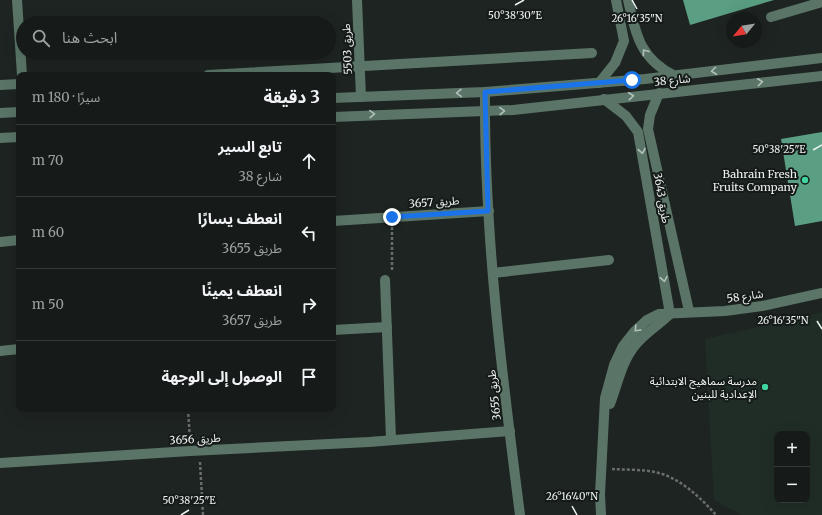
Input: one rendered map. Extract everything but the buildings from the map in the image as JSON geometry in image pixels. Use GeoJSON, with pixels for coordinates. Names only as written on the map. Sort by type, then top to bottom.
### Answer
{"type":"FeatureCollection","features":[{"type":"Feature","properties":{"kind":"street"},"geometry":{"type":"LineString","coordinates":[[17,0],[18,16]]}},
{"type":"Feature","properties":{"kind":"street","name":"طريق 5503"},"geometry":{"type":"LineString","coordinates":[[357,0],[361,97]]}},
{"type":"Feature","properties":{"kind":"street"},"geometry":{"type":"LineString","coordinates":[[599,83],[615,64],[624,41],[616,0]]}},
{"type":"Feature","properties":{"kind":"street"},"geometry":{"type":"LineString","coordinates":[[628,0],[635,33],[645,52],[660,67],[675,76]]}},
{"type":"Feature","properties":{"kind":"street"},"geometry":{"type":"LineString","coordinates":[[771,17],[822,2]]}},
{"type":"Feature","properties":{"kind":"street"},"geometry":{"type":"LineString","coordinates":[[273,72],[592,53]]}},
{"type":"Feature","properties":{"kind":"street","name":"شارع 38"},"geometry":{"type":"LineString","coordinates":[[336,98],[485,92],[599,83],[675,76],[822,58]]}},
{"type":"Feature","properties":{"kind":"street"},"geometry":{"type":"LineString","coordinates":[[21,60],[22,72]]}},
{"type":"Feature","properties":{"kind":"street","name":"شارع 38"},"geometry":{"type":"LineString","coordinates":[[336,117],[513,110],[822,76]]}},
{"type":"Feature","properties":{"kind":"street"},"geometry":{"type":"LineString","coordinates":[[0,85],[16,84]]}},
{"type":"Feature","properties":{"kind":"street","name":"طريق 3655"},"geometry":{"type":"LineString","coordinates":[[485,92],[488,211],[493,273],[520,515]]}},
{"type":"Feature","properties":{"kind":"street","name":"طريق 3643"},"geometry":{"type":"LineString","coordinates":[[659,93],[650,115],[648,129],[689,311]]}},
{"type":"Feature","properties":{"kind":"street","name":"طريق 3643"},"geometry":{"type":"LineString","coordinates":[[604,99],[626,116],[638,132],[670,314]]}},
{"type":"Feature","properties":{"kind":"street"},"geometry":{"type":"LineString","coordinates":[[0,113],[16,112]]}},
{"type":"Feature","properties":{"kind":"street"},"geometry":{"type":"LineString","coordinates":[[0,138],[16,137]]}},
{"type":"Feature","properties":{"kind":"street","name":"طريق 3657"},"geometry":{"type":"LineString","coordinates":[[336,221],[488,211]]}},
{"type":"Feature","properties":{"kind":"street"},"geometry":{"type":"LineString","coordinates":[[0,242],[16,240]]}},
{"type":"Feature","properties":{"kind":"street"},"geometry":{"type":"LineString","coordinates":[[493,273],[609,260]]}},
{"type":"Feature","properties":{"kind":"street"},"geometry":{"type":"LineString","coordinates":[[385,280],[391,439]]}},
{"type":"Feature","properties":{"kind":"street","name":"شارع 58"},"geometry":{"type":"LineString","coordinates":[[670,314],[689,311],[725,311],[762,306],[822,293]]}},
{"type":"Feature","properties":{"kind":"street"},"geometry":{"type":"LineString","coordinates":[[602,515],[600,494],[605,398],[610,378],[626,342],[640,325],[659,314],[670,314]]}},
{"type":"Feature","properties":{"kind":"street"},"geometry":{"type":"LineString","coordinates":[[336,330],[387,327]]}},
{"type":"Feature","properties":{"kind":"street"},"geometry":{"type":"LineString","coordinates":[[0,350],[16,349]]}},
{"type":"Feature","properties":{"kind":"street","name":"طريق 3656"},"geometry":{"type":"LineString","coordinates":[[0,463],[510,431]]}},
{"type":"Feature","properties":{"kind":"path"},"geometry":{"type":"LineString","coordinates":[[385,280],[393,271],[392,217]]}},
{"type":"Feature","properties":{"kind":"path"},"geometry":{"type":"LineString","coordinates":[[189,412],[203,515]]}},
{"type":"Feature","properties":{"kind":"path"},"geometry":{"type":"LineString","coordinates":[[602,468],[658,472],[670,477],[699,497],[716,515]]}},
{"type":"Feature","properties":{"kind":"shaded area","name":"مدرسة سماهيج الابتدائية الإعدادية للبنين"},"geometry":{"type":"Polygon","coordinates":[[[822,312],[822,515],[742,515],[714,500],[705,339],[822,312]]]}},
{"type":"Feature","properties":{"kind":"place","name":"Bahrain Fresh Fruits Company"},"geometry":{"type":"Point","coordinates":[805,180]}},
{"type":"Feature","properties":{"kind":"place","name":"مدرسة سماهيج الابتدائية الإعدادية للبنين"},"geometry":{"type":"Point","coordinates":[765,387]}},
{"type":"Feature","properties":{"kind":"route"},"geometry":{"type":"LineString","coordinates":[[392,217],[488,211],[485,92],[632,80]]}}]}
